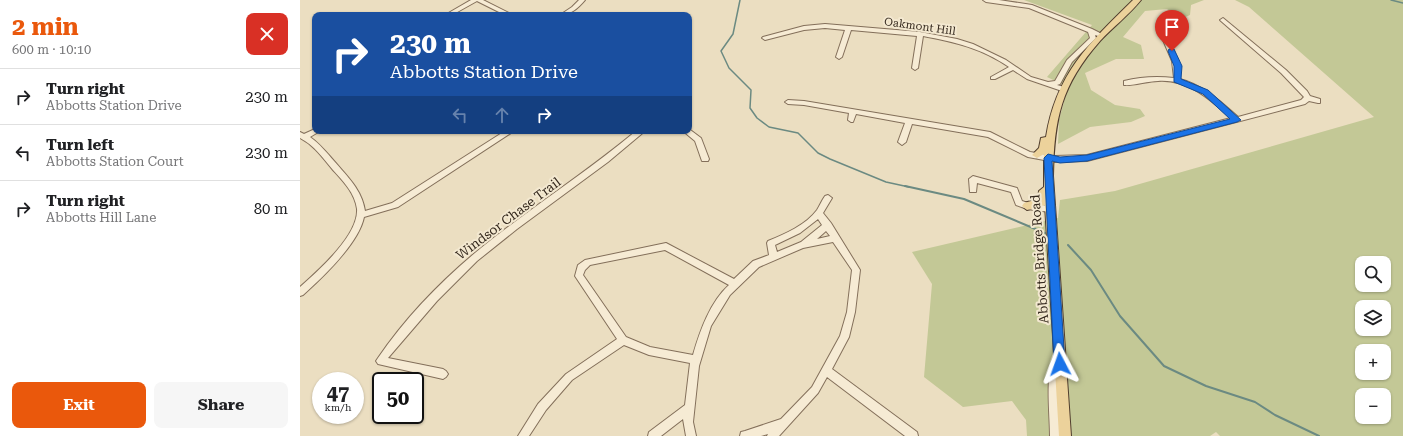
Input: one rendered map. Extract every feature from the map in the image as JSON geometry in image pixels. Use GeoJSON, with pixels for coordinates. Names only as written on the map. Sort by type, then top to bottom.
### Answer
{"type":"FeatureCollection","features":[{"type":"Feature","properties":{"kind":"main road","name":"Abbotts Bridge Road"},"geometry":{"type":"LineString","coordinates":[[1065,436],[1048,176],[1048,158],[1052,124],[1055,106],[1062,89],[1079,59],[1137,0]]}},
{"type":"Feature","properties":{"kind":"main road","name":"Abbotts Bridge Road"},"geometry":{"type":"LineString","coordinates":[[1037,155],[1044,148],[1046,127],[1052,124]]}},
{"type":"Feature","properties":{"kind":"main road","name":"Abbotts Bridge Road"},"geometry":{"type":"LineString","coordinates":[[1027,206],[1043,202],[1043,179],[1045,176],[1048,176]]}},
{"type":"Feature","properties":{"kind":"street"},"geometry":{"type":"LineString","coordinates":[[454,12],[476,0],[503,12]]}},
{"type":"Feature","properties":{"kind":"street"},"geometry":{"type":"LineString","coordinates":[[568,12],[582,0]]}},
{"type":"Feature","properties":{"kind":"street"},"geometry":{"type":"LineString","coordinates":[[986,0],[1030,6],[1101,35]]}},
{"type":"Feature","properties":{"kind":"street"},"geometry":{"type":"LineString","coordinates":[[1223,20],[1292,79],[1306,92],[1308,98]]}},
{"type":"Feature","properties":{"kind":"street","name":"Oakmont Hill"},"geometry":{"type":"LineString","coordinates":[[765,38],[804,28],[825,26],[920,34],[971,45],[991,54],[1029,78],[1062,89]]}},
{"type":"Feature","properties":{"kind":"street"},"geometry":{"type":"LineString","coordinates":[[839,57],[848,28]]}},
{"type":"Feature","properties":{"kind":"street"},"geometry":{"type":"LineString","coordinates":[[1041,83],[1053,84],[1058,82],[1070,61],[1093,38],[1090,30]]}},
{"type":"Feature","properties":{"kind":"street"},"geometry":{"type":"LineString","coordinates":[[1164,33],[1166,41],[1176,60],[1178,71],[1177,80]]}},
{"type":"Feature","properties":{"kind":"street"},"geometry":{"type":"LineString","coordinates":[[916,68],[920,34]]}},
{"type":"Feature","properties":{"kind":"street"},"geometry":{"type":"LineString","coordinates":[[993,78],[1013,68]]}},
{"type":"Feature","properties":{"kind":"street"},"geometry":{"type":"LineString","coordinates":[[1126,83],[1158,78],[1177,80],[1206,92],[1237,120]]}},
{"type":"Feature","properties":{"kind":"street"},"geometry":{"type":"LineString","coordinates":[[1308,98],[1318,101]]}},
{"type":"Feature","properties":{"kind":"street"},"geometry":{"type":"LineString","coordinates":[[788,102],[990,135],[1028,154],[1060,160],[1087,158],[1237,120],[1303,102],[1308,98]]}},
{"type":"Feature","properties":{"kind":"street"},"geometry":{"type":"LineString","coordinates":[[851,120],[853,112]]}},
{"type":"Feature","properties":{"kind":"street"},"geometry":{"type":"LineString","coordinates":[[902,142],[909,121]]}},
{"type":"Feature","properties":{"kind":"street"},"geometry":{"type":"LineString","coordinates":[[361,215],[395,205],[505,134]]}},
{"type":"Feature","properties":{"kind":"street","name":"Windsor Chase Trail"},"geometry":{"type":"LineString","coordinates":[[443,374],[381,362],[389,349],[414,319],[461,270],[497,240],[610,158],[638,134]]}},
{"type":"Feature","properties":{"kind":"street"},"geometry":{"type":"LineString","coordinates":[[691,134],[698,140],[705,159]]}},
{"type":"Feature","properties":{"kind":"street"},"geometry":{"type":"LineString","coordinates":[[300,292],[333,260],[351,238],[361,215],[357,196],[348,181],[319,149],[303,136]]}},
{"type":"Feature","properties":{"kind":"street"},"geometry":{"type":"LineString","coordinates":[[973,190],[973,179],[1014,190],[1019,203],[1050,213]]}},
{"type":"Feature","properties":{"kind":"street"},"geometry":{"type":"LineString","coordinates":[[774,256],[771,243],[785,238],[805,226],[820,213],[828,198]]}},
{"type":"Feature","properties":{"kind":"street"},"geometry":{"type":"LineString","coordinates":[[772,436],[815,390],[844,337],[854,290],[856,270],[820,213]]}},
{"type":"Feature","properties":{"kind":"street"},"geometry":{"type":"LineString","coordinates":[[802,245],[828,225]]}},
{"type":"Feature","properties":{"kind":"street"},"geometry":{"type":"LineString","coordinates":[[691,436],[688,422],[696,360],[707,325],[727,292],[756,264],[802,245],[836,238]]}},
{"type":"Feature","properties":{"kind":"street"},"geometry":{"type":"LineString","coordinates":[[696,360],[649,351],[623,340],[579,276],[581,268],[588,262],[666,246],[736,284]]}},
{"type":"Feature","properties":{"kind":"street"},"geometry":{"type":"LineString","coordinates":[[523,436],[542,407],[568,377],[623,340]]}},
{"type":"Feature","properties":{"kind":"street"},"geometry":{"type":"LineString","coordinates":[[1055,436],[1054,376],[1059,350]]}},
{"type":"Feature","properties":{"kind":"street"},"geometry":{"type":"LineString","coordinates":[[826,370],[913,436]]}},
{"type":"Feature","properties":{"kind":"street"},"geometry":{"type":"LineString","coordinates":[[652,436],[690,407]]}},
{"type":"Feature","properties":{"kind":"street"},"geometry":{"type":"LineString","coordinates":[[744,436],[784,423]]}},
{"type":"Feature","properties":{"kind":"green space"},"geometry":{"type":"Polygon","coordinates":[[[1024,0],[1204,0],[1191,5],[1190,15],[1183,18],[1167,9],[1145,11],[1123,37],[1141,45],[1144,59],[1116,59],[1085,73],[1091,90],[1115,105],[1140,109],[1145,116],[1131,122],[1090,127],[1058,144],[1059,120],[1068,87],[1047,77],[1092,25],[1024,0]]]}},
{"type":"Feature","properties":{"kind":"green space"},"geometry":{"type":"Polygon","coordinates":[[[1235,0],[1403,0],[1403,436],[1220,436],[1216,432],[1210,436],[1027,436],[1026,420],[1012,401],[963,407],[924,377],[932,284],[912,252],[1058,218],[1060,200],[1115,191],[1374,117],[1249,7],[1235,0]]]}},
{"type":"Feature","properties":{"kind":"waterway"},"geometry":{"type":"LineString","coordinates":[[740,0],[733,34],[721,51],[729,68],[751,90],[750,108],[757,118],[769,127],[798,133],[818,153],[830,159],[886,182],[909,187]]}},
{"type":"Feature","properties":{"kind":"waterway"},"geometry":{"type":"LineString","coordinates":[[1391,0],[1403,3]]}},
{"type":"Feature","properties":{"kind":"waterway"},"geometry":{"type":"LineString","coordinates":[[905,186],[964,199],[1045,233]]}},
{"type":"Feature","properties":{"kind":"waterway"},"geometry":{"type":"LineString","coordinates":[[1068,245],[1091,270],[1120,316],[1164,366],[1206,386],[1255,402],[1275,415],[1319,436]]}},
{"type":"Feature","properties":{"kind":"route"},"geometry":{"type":"LineString","coordinates":[[1060,364],[1049,197],[1048,158],[1060,160],[1087,158],[1237,120],[1206,92],[1177,80],[1178,66],[1172,51]]}}]}
